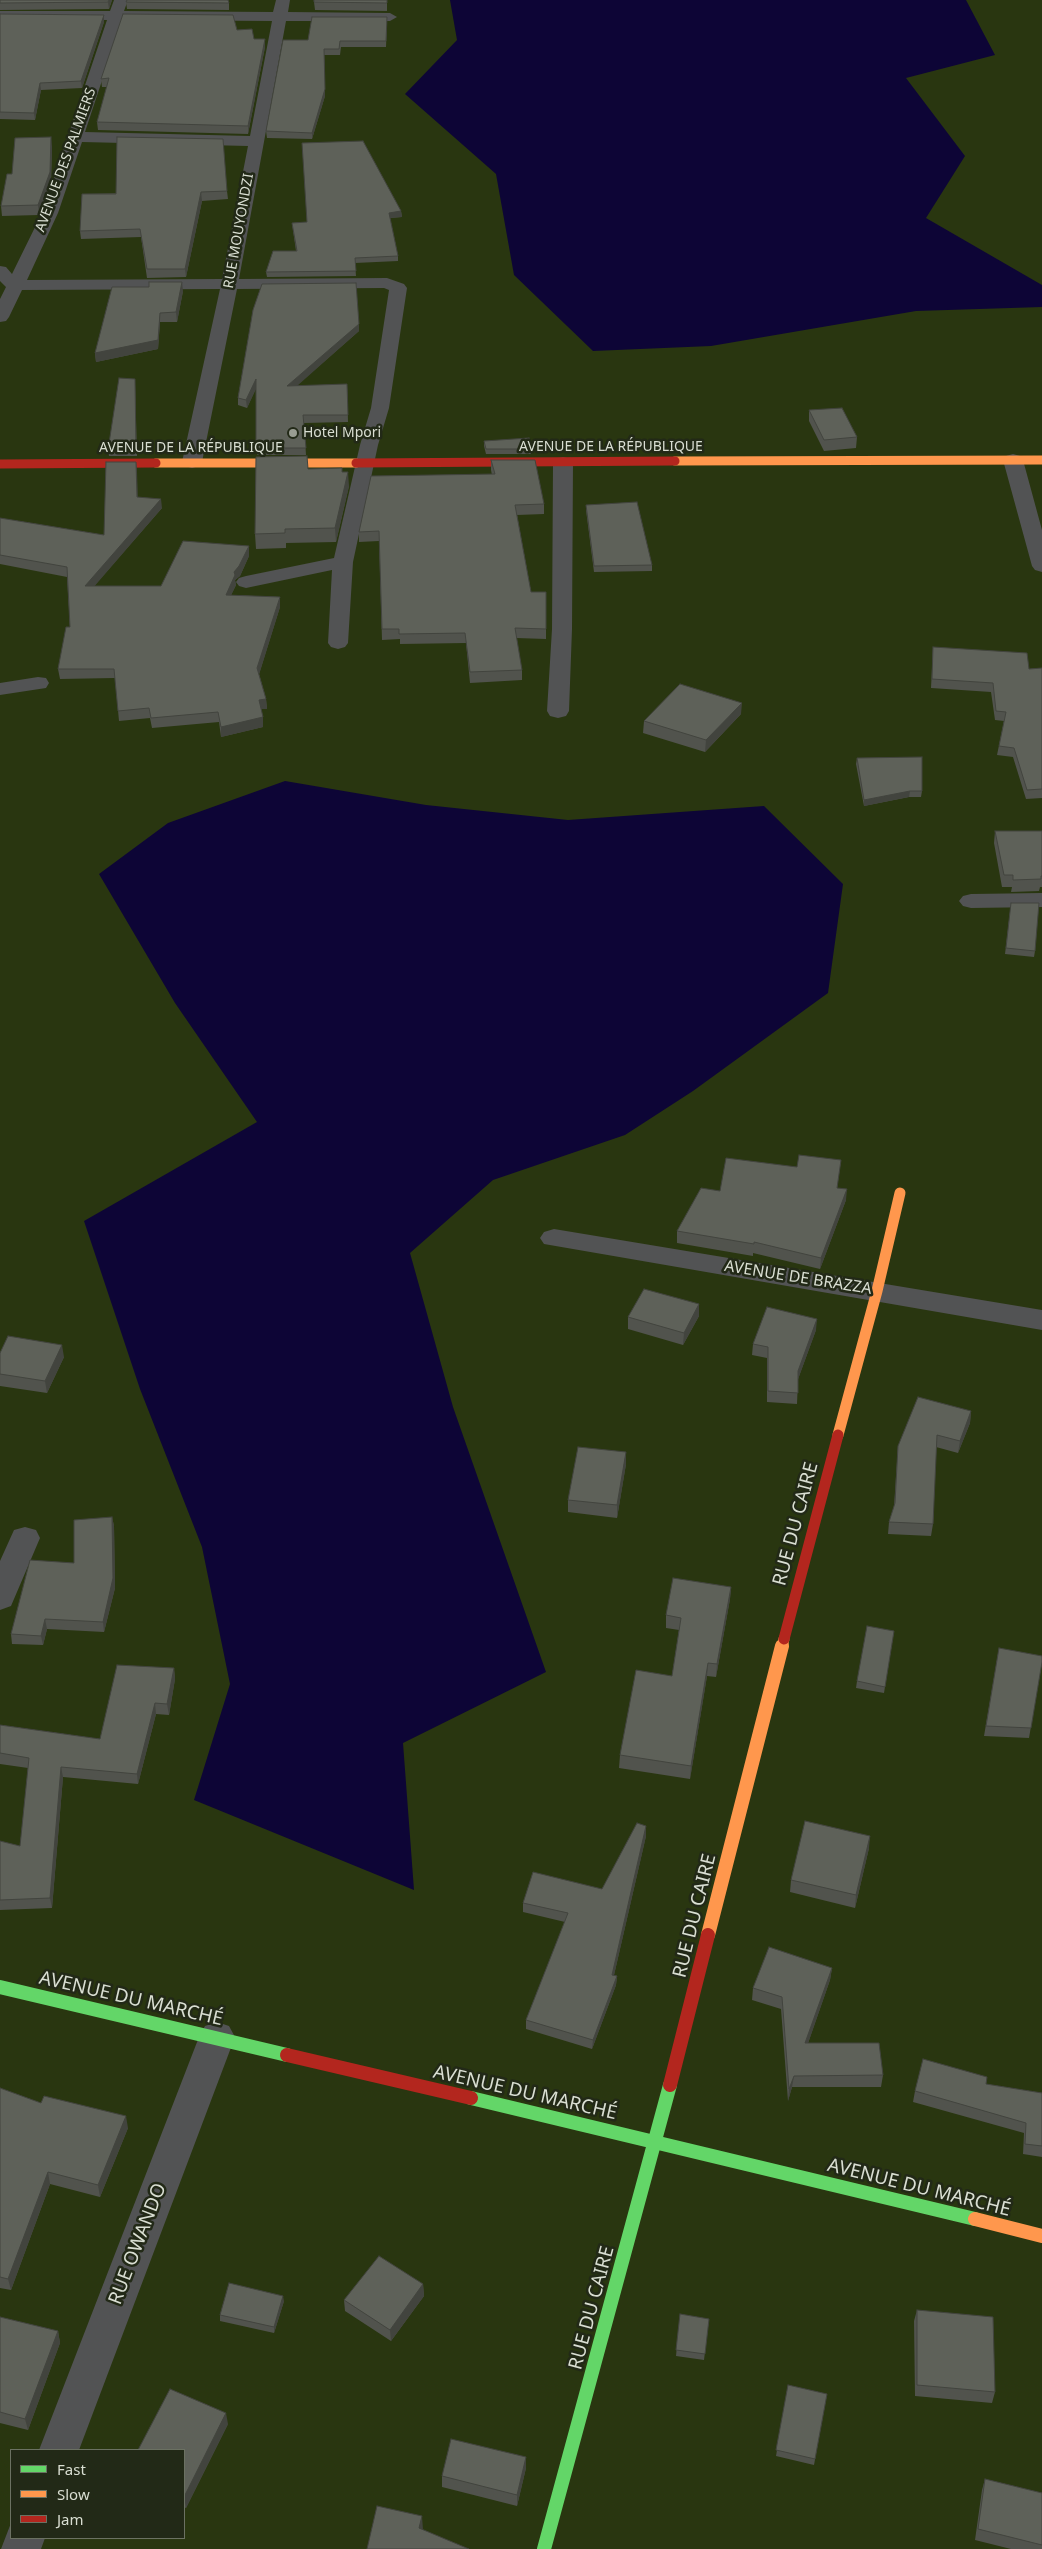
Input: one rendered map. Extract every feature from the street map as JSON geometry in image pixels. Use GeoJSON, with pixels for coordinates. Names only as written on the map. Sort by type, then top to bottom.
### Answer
{"type":"FeatureCollection","features":[{"type":"Feature","properties":{"kind":"street","name":"RUE MOUYONDZI"},"geometry":{"type":"LineString","coordinates":[[192,462],[230,282],[256,141],[266,101],[283,0]]}},
{"type":"Feature","properties":{"kind":"street"},"geometry":{"type":"LineString","coordinates":[[0,15],[119,8],[281,18],[390,17]]}},
{"type":"Feature","properties":{"kind":"street","name":"AVENUE DES PALMIERS"},"geometry":{"type":"LineString","coordinates":[[0,317],[50,213],[119,8]]}},
{"type":"Feature","properties":{"kind":"street"},"geometry":{"type":"LineString","coordinates":[[77,137],[256,141]]}},
{"type":"Feature","properties":{"kind":"street"},"geometry":{"type":"LineString","coordinates":[[0,271],[14,285],[230,282],[387,283],[398,288],[380,408],[343,562],[338,643]]}},
{"type":"Feature","properties":{"kind":"street"},"geometry":{"type":"LineString","coordinates":[[1013,460],[1042,566]]}},
{"type":"Feature","properties":{"kind":"street","name":"AVENUE DE LA RÉPUBLIQUE"},"geometry":{"type":"LineString","coordinates":[[0,464],[1042,460]]}},
{"type":"Feature","properties":{"kind":"street"},"geometry":{"type":"LineString","coordinates":[[558,711],[562,629],[562,463]]}},
{"type":"Feature","properties":{"kind":"street"},"geometry":{"type":"LineString","coordinates":[[246,582],[343,562]]}},
{"type":"Feature","properties":{"kind":"street"},"geometry":{"type":"LineString","coordinates":[[0,689],[38,683]]}},
{"type":"Feature","properties":{"kind":"street"},"geometry":{"type":"LineString","coordinates":[[971,900],[1042,900]]}},
{"type":"Feature","properties":{"kind":"street","name":"RUE DU CAIRE"},"geometry":{"type":"LineString","coordinates":[[544,2549],[655,2143],[808,1544],[877,1291],[900,1193]]}},
{"type":"Feature","properties":{"kind":"street","name":"AVENUE DE BRAZZA"},"geometry":{"type":"LineString","coordinates":[[554,1238],[1042,1320]]}},
{"type":"Feature","properties":{"kind":"street"},"geometry":{"type":"LineString","coordinates":[[0,1598],[25,1538]]}},
{"type":"Feature","properties":{"kind":"street","name":"AVENUE DU MARCHÉ"},"geometry":{"type":"LineString","coordinates":[[0,1987],[217,2037],[1042,2236]]}},
{"type":"Feature","properties":{"kind":"street","name":"RUE OWANDO"},"geometry":{"type":"LineString","coordinates":[[59,2449],[217,2037]]}},
{"type":"Feature","properties":{"kind":"green space"},"geometry":{"type":"Polygon","coordinates":[[[0,0],[1042,0],[1042,2549],[0,2549],[0,0]]]}},
{"type":"Feature","properties":{"kind":"shaded area"},"geometry":{"type":"Polygon","coordinates":[[[450,0],[966,0],[995,55],[906,78],[965,156],[926,218],[1042,285],[1042,307],[916,311],[711,346],[593,351],[514,275],[496,174],[405,94],[457,40],[450,0]]]}},
{"type":"Feature","properties":{"kind":"shaded area"},"geometry":{"type":"Polygon","coordinates":[[[285,781],[426,805],[568,820],[764,806],[843,884],[828,993],[693,1091],[625,1135],[493,1180],[410,1253],[453,1407],[546,1672],[403,1743],[414,1890],[194,1800],[230,1684],[202,1547],[140,1389],[84,1221],[257,1122],[175,1003],[99,874],[168,823],[285,781]]]}},
{"type":"Feature","properties":{"kind":"building"},"geometry":{"type":"Polygon","coordinates":[[[0,0],[109,0],[108,2],[0,3],[0,0]]]}},
{"type":"Feature","properties":{"kind":"building"},"geometry":{"type":"Polygon","coordinates":[[[127,0],[228,0],[229,3],[126,2],[127,0]]]}},
{"type":"Feature","properties":{"kind":"building"},"geometry":{"type":"Polygon","coordinates":[[[314,0],[387,0],[387,3],[314,2],[314,0]]]}},
{"type":"Feature","properties":{"kind":"building"},"geometry":{"type":"Polygon","coordinates":[[[0,14],[104,15],[81,81],[40,83],[34,113],[0,112],[0,14]]]}},
{"type":"Feature","properties":{"kind":"building"},"geometry":{"type":"Polygon","coordinates":[[[123,14],[233,15],[237,30],[252,29],[254,39],[265,39],[248,126],[97,122],[109,78],[101,79],[123,14]]]}},
{"type":"Feature","properties":{"kind":"building"},"geometry":{"type":"Polygon","coordinates":[[[312,17],[387,17],[386,41],[340,41],[339,49],[324,49],[325,89],[312,133],[266,131],[283,40],[308,40],[312,17]]]}},
{"type":"Feature","properties":{"kind":"building"},"geometry":{"type":"Polygon","coordinates":[[[51,137],[50,172],[38,205],[1,206],[7,174],[12,174],[15,138],[51,137]]]}},
{"type":"Feature","properties":{"kind":"building"},"geometry":{"type":"Polygon","coordinates":[[[117,137],[223,139],[227,191],[201,192],[185,269],[147,269],[140,229],[80,231],[82,194],[116,194],[117,137]]]}},
{"type":"Feature","properties":{"kind":"building"},"geometry":{"type":"Polygon","coordinates":[[[363,141],[401,211],[389,213],[398,256],[355,258],[356,271],[266,272],[273,251],[297,251],[292,223],[307,222],[302,143],[363,141]]]}},
{"type":"Feature","properties":{"kind":"building"},"geometry":{"type":"Polygon","coordinates":[[[149,282],[182,282],[176,312],[160,313],[158,340],[95,353],[112,287],[149,287],[149,282]]]}},
{"type":"Feature","properties":{"kind":"building"},"geometry":{"type":"Polygon","coordinates":[[[356,283],[359,324],[287,386],[347,384],[348,415],[303,415],[306,448],[256,448],[256,379],[246,400],[238,398],[253,310],[262,284],[356,283]]]}},
{"type":"Feature","properties":{"kind":"building"},"geometry":{"type":"Polygon","coordinates":[[[119,378],[135,379],[136,450],[108,450],[119,378]]]}},
{"type":"Feature","properties":{"kind":"building"},"geometry":{"type":"Polygon","coordinates":[[[842,408],[857,437],[824,440],[809,410],[842,408]]]}},
{"type":"Feature","properties":{"kind":"building"},"geometry":{"type":"Polygon","coordinates":[[[529,438],[531,449],[486,449],[484,441],[529,438]]]}},
{"type":"Feature","properties":{"kind":"building"},"geometry":{"type":"Polygon","coordinates":[[[307,456],[308,469],[342,468],[342,472],[348,472],[335,528],[285,529],[285,533],[255,534],[256,457],[307,456]]]}},
{"type":"Feature","properties":{"kind":"building"},"geometry":{"type":"Polygon","coordinates":[[[491,460],[535,460],[544,504],[515,505],[531,592],[546,592],[546,629],[515,628],[522,670],[470,672],[465,633],[399,634],[399,629],[382,629],[379,531],[359,532],[371,476],[495,474],[491,460]]]}},
{"type":"Feature","properties":{"kind":"building"},"geometry":{"type":"Polygon","coordinates":[[[106,462],[136,462],[137,497],[161,499],[85,586],[161,586],[183,541],[249,546],[234,572],[235,575],[226,595],[280,597],[257,668],[266,699],[259,700],[263,717],[221,727],[218,712],[151,718],[149,708],[118,711],[114,669],[58,669],[66,627],[70,627],[67,567],[0,555],[0,518],[104,535],[106,462]]]}},
{"type":"Feature","properties":{"kind":"building"},"geometry":{"type":"Polygon","coordinates":[[[637,502],[652,565],[594,566],[586,505],[637,502]]]}},
{"type":"Feature","properties":{"kind":"building"},"geometry":{"type":"Polygon","coordinates":[[[933,647],[1027,653],[1029,669],[1042,668],[1042,789],[1027,790],[1014,748],[999,746],[1006,712],[996,711],[993,683],[932,679],[933,647]]]}},
{"type":"Feature","properties":{"kind":"building"},"geometry":{"type":"Polygon","coordinates":[[[680,684],[742,703],[706,740],[644,721],[680,684]]]}},
{"type":"Feature","properties":{"kind":"building"},"geometry":{"type":"Polygon","coordinates":[[[922,757],[922,791],[910,791],[864,800],[857,758],[922,757]]]}},
{"type":"Feature","properties":{"kind":"building"},"geometry":{"type":"Polygon","coordinates":[[[995,831],[1042,831],[1041,879],[1013,880],[1013,875],[1004,875],[995,831]]]}},
{"type":"Feature","properties":{"kind":"building"},"geometry":{"type":"Polygon","coordinates":[[[1011,903],[1039,903],[1035,951],[1006,948],[1011,903]]]}},
{"type":"Feature","properties":{"kind":"building"},"geometry":{"type":"Polygon","coordinates":[[[799,1155],[841,1160],[837,1188],[847,1189],[821,1258],[754,1242],[754,1244],[677,1231],[701,1188],[720,1191],[726,1158],[797,1167],[799,1155]]]}},
{"type":"Feature","properties":{"kind":"building"},"geometry":{"type":"Polygon","coordinates":[[[644,1289],[699,1304],[684,1333],[628,1317],[644,1289]]]}},
{"type":"Feature","properties":{"kind":"building"},"geometry":{"type":"Polygon","coordinates":[[[767,1307],[817,1319],[798,1371],[798,1393],[768,1391],[768,1347],[753,1344],[767,1307]]]}},
{"type":"Feature","properties":{"kind":"building"},"geometry":{"type":"Polygon","coordinates":[[[8,1336],[62,1345],[45,1381],[0,1374],[0,1353],[8,1336]]]}},
{"type":"Feature","properties":{"kind":"building"},"geometry":{"type":"Polygon","coordinates":[[[918,1397],[971,1411],[960,1441],[937,1435],[933,1524],[889,1522],[895,1503],[898,1446],[918,1397]]]}},
{"type":"Feature","properties":{"kind":"building"},"geometry":{"type":"Polygon","coordinates":[[[578,1447],[626,1452],[617,1505],[568,1500],[578,1447]]]}},
{"type":"Feature","properties":{"kind":"building"},"geometry":{"type":"Polygon","coordinates":[[[112,1517],[113,1578],[103,1622],[45,1619],[41,1636],[11,1634],[30,1560],[74,1563],[74,1520],[112,1517]]]}},
{"type":"Feature","properties":{"kind":"building"},"geometry":{"type":"Polygon","coordinates":[[[673,1578],[731,1587],[717,1664],[708,1663],[691,1766],[620,1755],[636,1670],[672,1676],[681,1618],[666,1615],[673,1578]]]}},
{"type":"Feature","properties":{"kind":"building"},"geometry":{"type":"Polygon","coordinates":[[[867,1626],[894,1631],[885,1687],[857,1681],[867,1626]]]}},
{"type":"Feature","properties":{"kind":"building"},"geometry":{"type":"Polygon","coordinates":[[[999,1648],[1042,1656],[1031,1728],[986,1726],[999,1648]]]}},
{"type":"Feature","properties":{"kind":"building"},"geometry":{"type":"Polygon","coordinates":[[[117,1665],[174,1668],[167,1704],[155,1703],[137,1774],[61,1767],[50,1898],[0,1900],[0,1841],[20,1846],[29,1758],[0,1753],[0,1725],[100,1739],[117,1665]]]}},
{"type":"Feature","properties":{"kind":"building"},"geometry":{"type":"Polygon","coordinates":[[[805,1821],[870,1836],[856,1895],[791,1880],[805,1821]]]}},
{"type":"Feature","properties":{"kind":"building"},"geometry":{"type":"Polygon","coordinates":[[[637,1823],[646,1826],[612,1975],[617,1976],[593,2040],[526,2020],[568,1913],[523,1903],[533,1872],[602,1889],[637,1823]]]}},
{"type":"Feature","properties":{"kind":"building"},"geometry":{"type":"Polygon","coordinates":[[[769,1947],[832,1968],[805,2043],[879,2043],[883,2075],[794,2076],[789,2089],[782,1997],[753,1988],[769,1947]]]}},
{"type":"Feature","properties":{"kind":"building"},"geometry":{"type":"Polygon","coordinates":[[[923,2059],[987,2077],[986,2084],[1042,2093],[1042,2146],[1025,2144],[1026,2123],[915,2091],[923,2059]]]}},
{"type":"Feature","properties":{"kind":"building"},"geometry":{"type":"Polygon","coordinates":[[[0,2088],[41,2103],[44,2096],[126,2116],[98,2185],[48,2172],[8,2279],[0,2277],[0,2088]]]}},
{"type":"Feature","properties":{"kind":"building"},"geometry":{"type":"Polygon","coordinates":[[[379,2256],[423,2284],[390,2330],[344,2300],[379,2256]]]}},
{"type":"Feature","properties":{"kind":"building"},"geometry":{"type":"Polygon","coordinates":[[[229,2283],[283,2296],[274,2327],[220,2315],[229,2283]]]}},
{"type":"Feature","properties":{"kind":"building"},"geometry":{"type":"Polygon","coordinates":[[[917,2310],[993,2317],[995,2392],[917,2385],[917,2310]]]}},
{"type":"Feature","properties":{"kind":"building"},"geometry":{"type":"Polygon","coordinates":[[[680,2314],[709,2319],[705,2354],[676,2350],[680,2314]]]}},
{"type":"Feature","properties":{"kind":"building"},"geometry":{"type":"Polygon","coordinates":[[[0,2317],[58,2331],[25,2419],[0,2412],[0,2317]]]}},
{"type":"Feature","properties":{"kind":"building"},"geometry":{"type":"Polygon","coordinates":[[[788,2385],[827,2394],[815,2459],[776,2450],[788,2385]]]}},
{"type":"Feature","properties":{"kind":"building"},"geometry":{"type":"Polygon","coordinates":[[[170,2389],[226,2413],[185,2495],[185,2449],[139,2449],[170,2389]]]}},
{"type":"Feature","properties":{"kind":"building"},"geometry":{"type":"Polygon","coordinates":[[[451,2439],[526,2457],[517,2495],[442,2476],[451,2439]]]}},
{"type":"Feature","properties":{"kind":"building"},"geometry":{"type":"Polygon","coordinates":[[[985,2479],[1042,2493],[1042,2545],[978,2529],[985,2479]]]}},
{"type":"Feature","properties":{"kind":"building"},"geometry":{"type":"Polygon","coordinates":[[[377,2506],[422,2516],[419,2528],[469,2549],[367,2549],[377,2506]]]}},
{"type":"Feature","properties":{"kind":"traffic: fast"},"geometry":{"type":"LineString","coordinates":[[0,1987],[287,2055]]}},
{"type":"Feature","properties":{"kind":"traffic: fast"},"geometry":{"type":"LineString","coordinates":[[544,2549],[670,2085]]}},
{"type":"Feature","properties":{"kind":"traffic: fast"},"geometry":{"type":"LineString","coordinates":[[471,2098],[975,2219]]}},
{"type":"Feature","properties":{"kind":"traffic: slow"},"geometry":{"type":"LineString","coordinates":[[675,461],[1042,460]]}},
{"type":"Feature","properties":{"kind":"traffic: slow"},"geometry":{"type":"LineString","coordinates":[[156,463],[356,463]]}},
{"type":"Feature","properties":{"kind":"traffic: slow"},"geometry":{"type":"LineString","coordinates":[[838,1435],[877,1291],[900,1193]]}},
{"type":"Feature","properties":{"kind":"traffic: slow"},"geometry":{"type":"LineString","coordinates":[[708,1935],[784,1639]]}},
{"type":"Feature","properties":{"kind":"traffic: slow"},"geometry":{"type":"LineString","coordinates":[[975,2219],[1042,2236]]}},
{"type":"Feature","properties":{"kind":"traffic: jam"},"geometry":{"type":"LineString","coordinates":[[356,463],[675,461]]}},
{"type":"Feature","properties":{"kind":"traffic: jam"},"geometry":{"type":"LineString","coordinates":[[0,464],[156,463]]}},
{"type":"Feature","properties":{"kind":"traffic: jam"},"geometry":{"type":"LineString","coordinates":[[784,1639],[838,1435]]}},
{"type":"Feature","properties":{"kind":"traffic: jam"},"geometry":{"type":"LineString","coordinates":[[670,2085],[708,1935]]}},
{"type":"Feature","properties":{"kind":"traffic: jam"},"geometry":{"type":"LineString","coordinates":[[287,2055],[471,2098]]}},
{"type":"Feature","properties":{"kind":"place","name":"Hotel Mpori"},"geometry":{"type":"Point","coordinates":[293,433]}}]}
